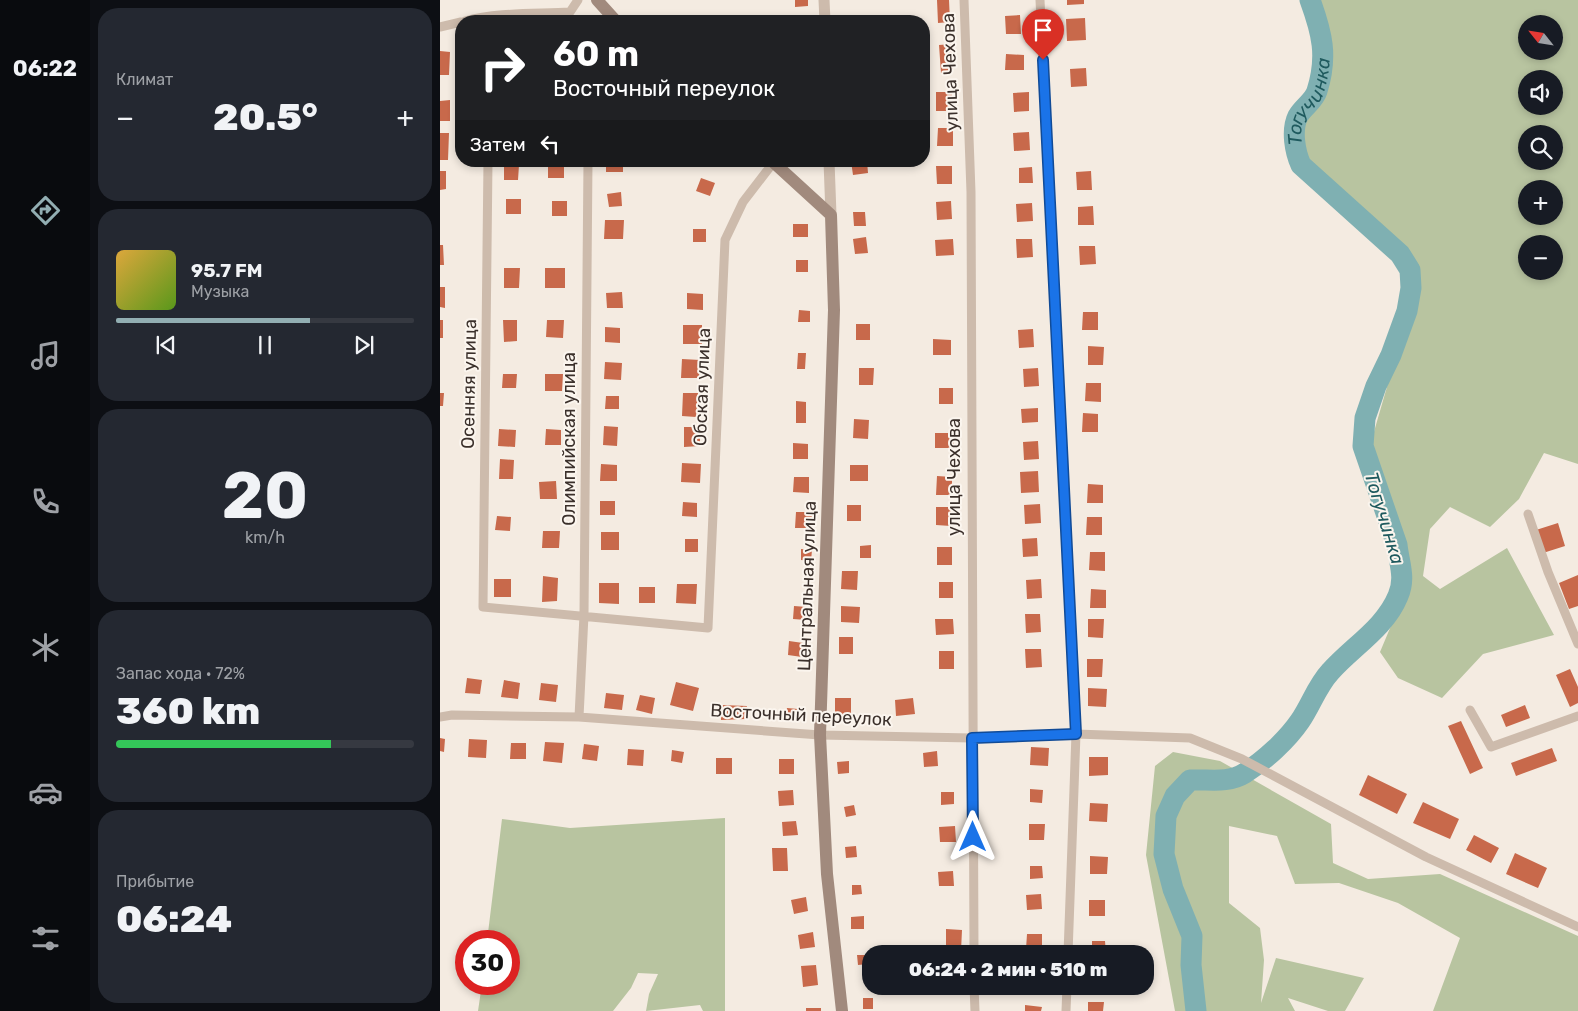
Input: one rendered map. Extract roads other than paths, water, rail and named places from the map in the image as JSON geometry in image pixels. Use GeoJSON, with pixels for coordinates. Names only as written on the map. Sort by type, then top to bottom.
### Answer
{"type":"FeatureCollection","features":[{"type":"Feature","properties":{"kind":"main road"},"geometry":{"type":"LineString","coordinates":[[598,0],[611,15]]}},
{"type":"Feature","properties":{"kind":"main road"},"geometry":{"type":"LineString","coordinates":[[778,167],[831,215]]}},
{"type":"Feature","properties":{"kind":"main road","name":"Центральная улица"},"geometry":{"type":"LineString","coordinates":[[831,215],[834,310],[820,735],[827,874],[842,1011]]}},
{"type":"Feature","properties":{"kind":"street"},"geometry":{"type":"LineString","coordinates":[[524,15],[570,12],[578,0]]}},
{"type":"Feature","properties":{"kind":"street"},"geometry":{"type":"LineString","coordinates":[[824,0],[825,15]]}},
{"type":"Feature","properties":{"kind":"street","name":"улица Чехова"},"geometry":{"type":"LineString","coordinates":[[964,0],[971,192],[974,945]]}},
{"type":"Feature","properties":{"kind":"street"},"geometry":{"type":"LineString","coordinates":[[1040,0],[1076,734],[1068,945]]}},
{"type":"Feature","properties":{"kind":"street"},"geometry":{"type":"LineString","coordinates":[[440,27],[455,23]]}},
{"type":"Feature","properties":{"kind":"street","name":"Осенняя улица"},"geometry":{"type":"LineString","coordinates":[[488,167],[483,607],[584,615]]}},
{"type":"Feature","properties":{"kind":"street","name":"Олимпийская улица"},"geometry":{"type":"LineString","coordinates":[[579,717],[584,615],[588,167]]}},
{"type":"Feature","properties":{"kind":"street","name":"Обская улица"},"geometry":{"type":"LineString","coordinates":[[584,615],[708,628],[725,240],[743,202],[769,167]]}},
{"type":"Feature","properties":{"kind":"street","name":"Центральная улица"},"geometry":{"type":"LineString","coordinates":[[829,167],[831,215]]}},
{"type":"Feature","properties":{"kind":"street"},"geometry":{"type":"LineString","coordinates":[[1528,514],[1548,572],[1578,644]]}},
{"type":"Feature","properties":{"kind":"street"},"geometry":{"type":"LineString","coordinates":[[1470,710],[1492,747],[1578,716]]}},
{"type":"Feature","properties":{"kind":"street","name":"Восточный переулок"},"geometry":{"type":"LineString","coordinates":[[440,717],[452,715],[579,717],[820,735],[972,738],[1076,734],[1161,735],[1190,738],[1242,759],[1426,857],[1578,927]]}},
{"type":"Feature","properties":{"kind":"street"},"geometry":{"type":"LineString","coordinates":[[974,995],[975,1011]]}},
{"type":"Feature","properties":{"kind":"street"},"geometry":{"type":"LineString","coordinates":[[1066,1011],[1067,995]]}},
{"type":"Feature","properties":{"kind":"waterway","name":"Тогучинка"},"geometry":{"type":"LineString","coordinates":[[1196,1011],[1191,965],[1192,936],[1173,889],[1164,854],[1166,816],[1175,796],[1190,780],[1231,779],[1245,773],[1268,756],[1300,721],[1321,683],[1330,672],[1377,628],[1385,618],[1398,596],[1401,583],[1397,545],[1363,446],[1365,418],[1407,311],[1411,288],[1410,270],[1400,254],[1301,165],[1299,160],[1295,141],[1296,122],[1300,113],[1316,95],[1323,56],[1318,23],[1310,0]]}}]}
